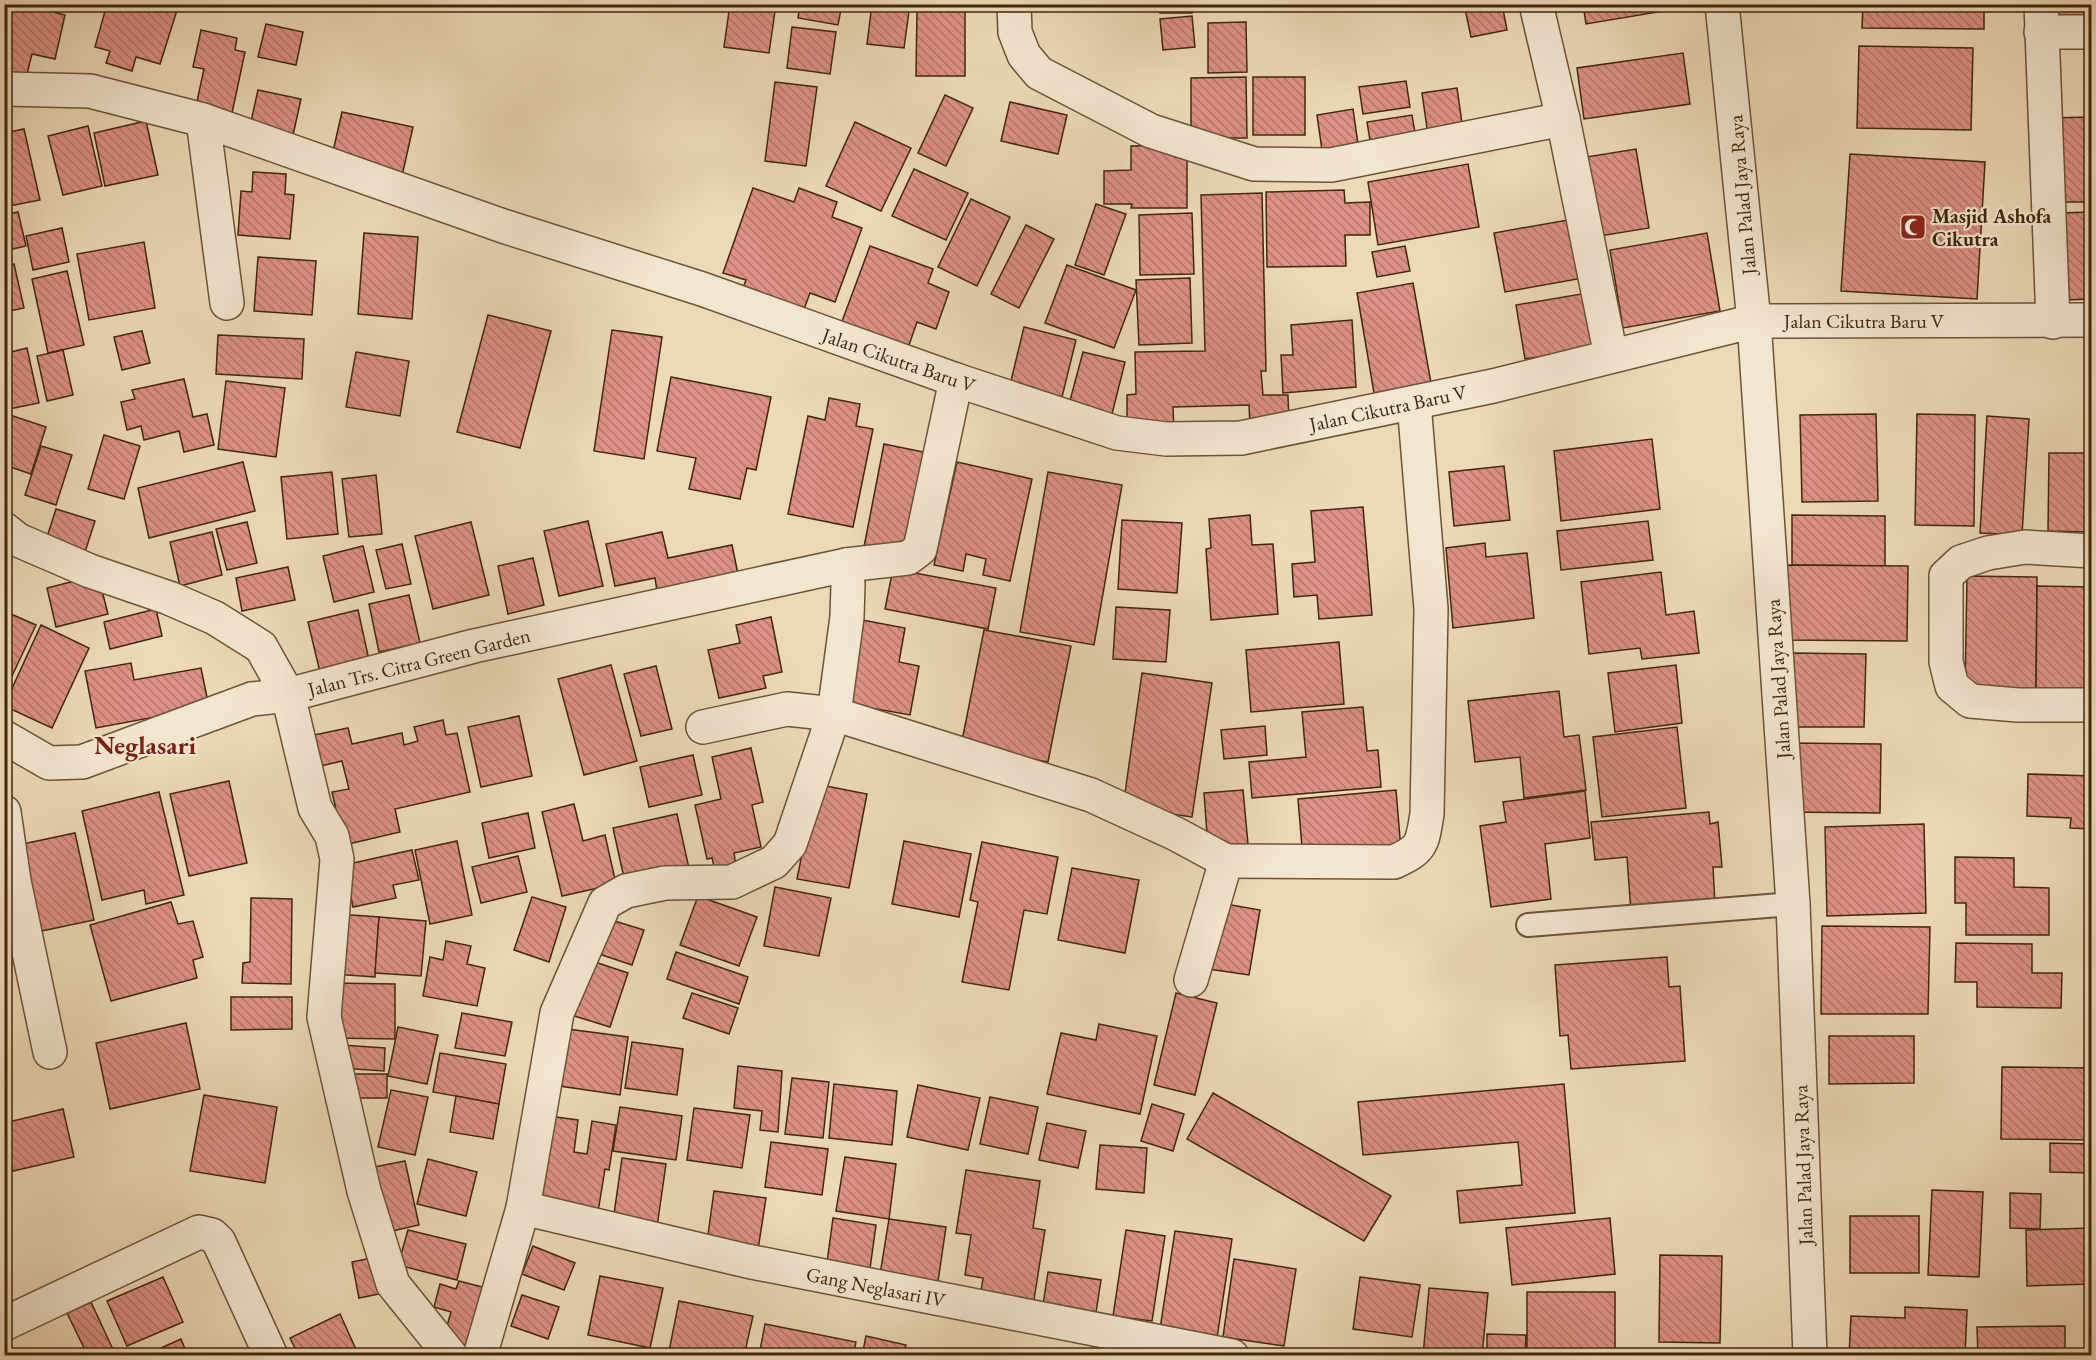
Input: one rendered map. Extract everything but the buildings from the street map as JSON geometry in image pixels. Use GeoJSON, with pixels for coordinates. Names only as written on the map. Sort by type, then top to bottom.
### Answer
{"type":"FeatureCollection","features":[{"type":"Feature","properties":{"kind":"street"},"geometry":{"type":"LineString","coordinates":[[1014,4],[1015,32],[1024,55],[1039,73],[1151,131],[1254,164],[1331,165],[1563,120]]}},
{"type":"Feature","properties":{"kind":"street"},"geometry":{"type":"LineString","coordinates":[[1536,4],[1563,120],[1611,357]]}},
{"type":"Feature","properties":{"kind":"street","name":"Jalan Palad Jaya Raya"},"geometry":{"type":"LineString","coordinates":[[1722,4],[1754,321],[1793,904],[1810,1356]]}},
{"type":"Feature","properties":{"kind":"street"},"geometry":{"type":"LineString","coordinates":[[2053,321],[2041,18],[2091,32]]}},
{"type":"Feature","properties":{"kind":"street","name":"Jalan Cikutra Baru V"},"geometry":{"type":"LineString","coordinates":[[4,89],[90,92],[203,120],[503,226],[702,289],[956,380],[1117,433],[1166,439],[1241,438],[1492,386],[1754,321],[2091,320]]}},
{"type":"Feature","properties":{"kind":"street"},"geometry":{"type":"LineString","coordinates":[[203,120],[227,303]]}},
{"type":"Feature","properties":{"kind":"street","name":"Jalan Trs. Citra Green Garden"},"geometry":{"type":"LineString","coordinates":[[7,748],[49,763],[82,762],[252,699],[288,695],[474,646],[846,565],[908,558],[920,549],[956,380]]}},
{"type":"Feature","properties":{"kind":"street"},"geometry":{"type":"LineString","coordinates":[[703,727],[787,709],[834,714],[1091,795],[1176,834],[1226,861],[1394,862],[1415,853],[1423,837],[1427,814],[1431,609],[1414,403]]}},
{"type":"Feature","properties":{"kind":"street"},"geometry":{"type":"LineString","coordinates":[[4,529],[18,540],[90,571],[169,598],[215,618],[261,647],[288,695],[315,808],[332,836],[337,859],[324,1017],[364,1191],[393,1284],[451,1356]]}},
{"type":"Feature","properties":{"kind":"street"},"geometry":{"type":"LineString","coordinates":[[2091,551],[2025,547],[1988,553],[1960,562],[1946,576],[1946,662],[1952,686],[1970,701],[2018,705],[2091,705]]}},
{"type":"Feature","properties":{"kind":"street"},"geometry":{"type":"LineString","coordinates":[[480,1356],[523,1208],[557,1013],[605,903],[626,891],[665,883],[732,882],[774,862],[790,844],[834,714],[847,617],[846,565]]}},
{"type":"Feature","properties":{"kind":"street"},"geometry":{"type":"LineString","coordinates":[[4,812],[14,881],[50,1052]]}},
{"type":"Feature","properties":{"kind":"street"},"geometry":{"type":"LineString","coordinates":[[1191,980],[1226,861]]}},
{"type":"Feature","properties":{"kind":"street","name":"Gang Neglasari IV"},"geometry":{"type":"LineString","coordinates":[[523,1208],[758,1263],[1232,1356]]}},
{"type":"Feature","properties":{"kind":"street"},"geometry":{"type":"LineString","coordinates":[[4,1324],[199,1232],[212,1235],[219,1242],[271,1356]]}},
{"type":"Feature","properties":{"kind":"lane"},"geometry":{"type":"LineString","coordinates":[[1528,925],[1793,904]]}},
{"type":"Feature","properties":{"kind":"place","name":"Masjid Ashofa Cikutra"},"geometry":{"type":"Point","coordinates":[1913,227]}},
{"type":"Feature","properties":{"kind":"district","name":"Neglasari"},"geometry":{"type":"Point","coordinates":[145,745]}}]}
